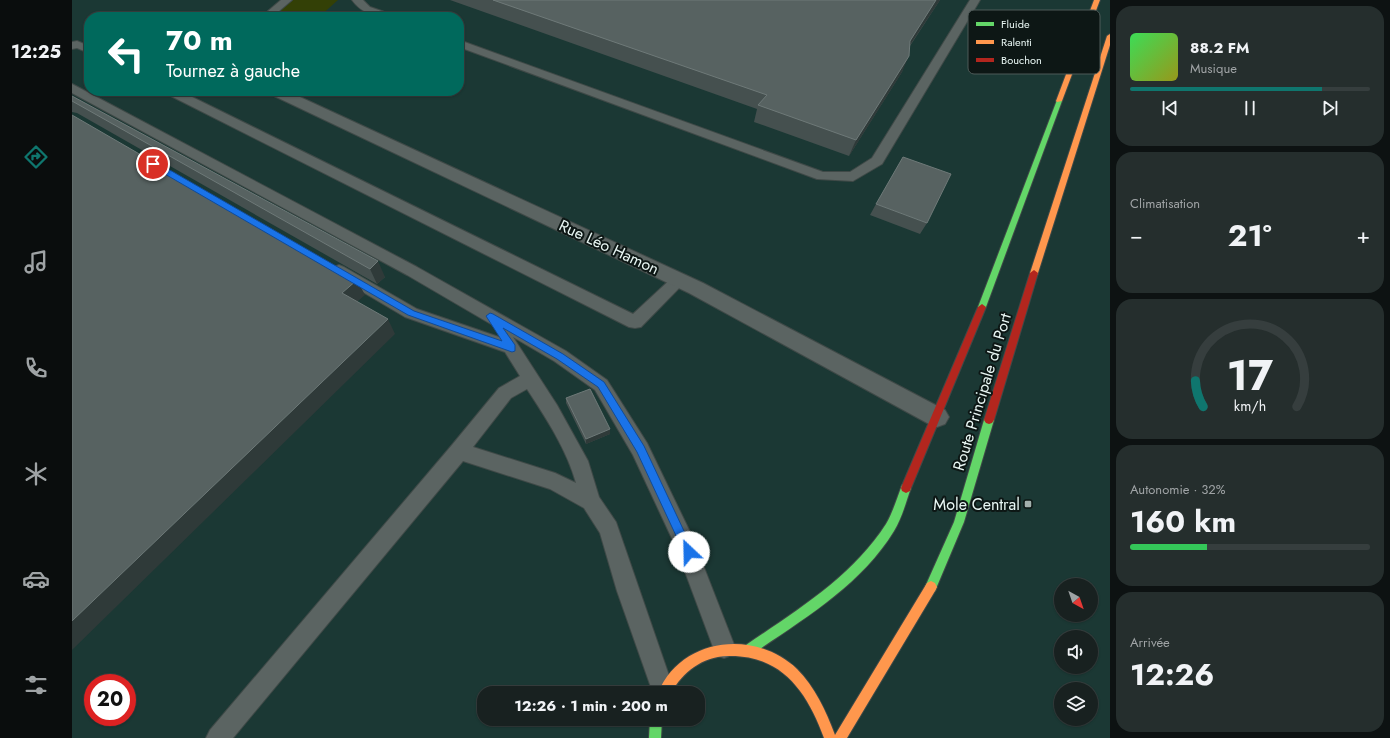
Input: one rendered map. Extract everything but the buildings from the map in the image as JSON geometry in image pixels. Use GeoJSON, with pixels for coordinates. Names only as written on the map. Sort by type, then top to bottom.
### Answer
{"type":"FeatureCollection","features":[{"type":"Feature","properties":{"kind":"main road","name":"Route Principale du Port"},"geometry":{"type":"LineString","coordinates":[[1092,10],[1096,0]]}},
{"type":"Feature","properties":{"kind":"main road","name":"Route Principale du Port"},"geometry":{"type":"LineString","coordinates":[[1100,68],[1110,36]]}},
{"type":"Feature","properties":{"kind":"main road","name":"Route Principale du Port"},"geometry":{"type":"LineString","coordinates":[[750,649],[840,584],[870,555],[890,528],[988,293],[1069,74]]}},
{"type":"Feature","properties":{"kind":"main road","name":"Route Principale du Port"},"geometry":{"type":"LineString","coordinates":[[840,738],[933,584],[958,522],[1098,74]]}},
{"type":"Feature","properties":{"kind":"main road"},"geometry":{"type":"LineString","coordinates":[[669,686],[680,670],[700,654],[724,647],[750,649],[769,656],[788,668],[804,684],[817,703],[827,726],[830,738]]}},
{"type":"Feature","properties":{"kind":"main road"},"geometry":{"type":"LineString","coordinates":[[655,738],[656,726]]}},
{"type":"Feature","properties":{"kind":"street","name":"Rue Léo Hamon"},"geometry":{"type":"LineString","coordinates":[[286,96],[680,280],[937,417]]}},
{"type":"Feature","properties":{"kind":"lane"},"geometry":{"type":"LineString","coordinates":[[272,12],[287,0]]}},
{"type":"Feature","properties":{"kind":"lane"},"geometry":{"type":"LineString","coordinates":[[357,0],[366,9],[374,12]]}},
{"type":"Feature","properties":{"kind":"lane"},"geometry":{"type":"LineString","coordinates":[[969,10],[975,0]]}},
{"type":"Feature","properties":{"kind":"lane"},"geometry":{"type":"LineString","coordinates":[[464,45],[822,176],[853,176],[877,162],[968,12]]}},
{"type":"Feature","properties":{"kind":"lane"},"geometry":{"type":"LineString","coordinates":[[72,46],[77,44],[84,48]]}},
{"type":"Feature","properties":{"kind":"lane"},"geometry":{"type":"LineString","coordinates":[[72,88],[84,94]]}},
{"type":"Feature","properties":{"kind":"lane"},"geometry":{"type":"LineString","coordinates":[[87,96],[412,272],[560,356],[601,384],[606,390],[640,449],[684,541],[724,647]]}},
{"type":"Feature","properties":{"kind":"lane"},"geometry":{"type":"LineString","coordinates":[[181,96],[635,322],[680,280]]}},
{"type":"Feature","properties":{"kind":"lane"},"geometry":{"type":"LineString","coordinates":[[328,265],[411,313],[512,348]]}},
{"type":"Feature","properties":{"kind":"lane"},"geometry":{"type":"LineString","coordinates":[[490,316],[531,378],[582,467],[592,501],[608,529],[628,592],[662,686]]}},
{"type":"Feature","properties":{"kind":"lane"},"geometry":{"type":"LineString","coordinates":[[218,738],[460,450],[505,393],[531,378]]}},
{"type":"Feature","properties":{"kind":"lane"},"geometry":{"type":"LineString","coordinates":[[460,450],[555,482],[592,501]]}},
{"type":"Feature","properties":{"kind":"shaded area"},"geometry":{"type":"Polygon","coordinates":[[[72,0],[1110,0],[1110,738],[72,738],[72,0]]]}},
{"type":"Feature","properties":{"kind":"green space"},"geometry":{"type":"Polygon","coordinates":[[[293,0],[338,0],[325,12],[278,12],[293,0]]]}},
{"type":"Feature","properties":{"kind":"traffic: fast"},"geometry":{"type":"LineString","coordinates":[[982,307],[1059,101]]}},
{"type":"Feature","properties":{"kind":"traffic: fast"},"geometry":{"type":"LineString","coordinates":[[931,587],[959,522],[989,420]]}},
{"type":"Feature","properties":{"kind":"traffic: fast"},"geometry":{"type":"LineString","coordinates":[[750,649],[807,610],[845,580],[862,563],[877,546],[890,527],[906,488]]}},
{"type":"Feature","properties":{"kind":"traffic: fast"},"geometry":{"type":"LineString","coordinates":[[655,738],[656,726]]}},
{"type":"Feature","properties":{"kind":"traffic: slow"},"geometry":{"type":"LineString","coordinates":[[1093,10],[1097,0]]}},
{"type":"Feature","properties":{"kind":"traffic: slow"},"geometry":{"type":"LineString","coordinates":[[1100,67],[1110,36]]}},
{"type":"Feature","properties":{"kind":"traffic: slow"},"geometry":{"type":"LineString","coordinates":[[1059,101],[1069,74]]}},
{"type":"Feature","properties":{"kind":"traffic: slow"},"geometry":{"type":"LineString","coordinates":[[1034,273],[1098,74]]}},
{"type":"Feature","properties":{"kind":"traffic: slow"},"geometry":{"type":"LineString","coordinates":[[840,738],[931,587]]}},
{"type":"Feature","properties":{"kind":"traffic: slow"},"geometry":{"type":"LineString","coordinates":[[668,686],[681,669],[703,655],[722,650],[742,649],[761,653],[777,661],[792,673],[804,687],[815,703],[830,738]]}},
{"type":"Feature","properties":{"kind":"traffic: jam"},"geometry":{"type":"LineString","coordinates":[[989,420],[1034,273]]}},
{"type":"Feature","properties":{"kind":"traffic: jam"},"geometry":{"type":"LineString","coordinates":[[906,488],[982,307]]}},
{"type":"Feature","properties":{"kind":"place","name":"Mole Central"},"geometry":{"type":"Point","coordinates":[1028,504]}},
{"type":"Feature","properties":{"kind":"route"},"geometry":{"type":"LineString","coordinates":[[153,164],[411,313],[512,348],[490,316],[560,356],[601,384],[606,390],[640,449],[689,552]]}}]}
